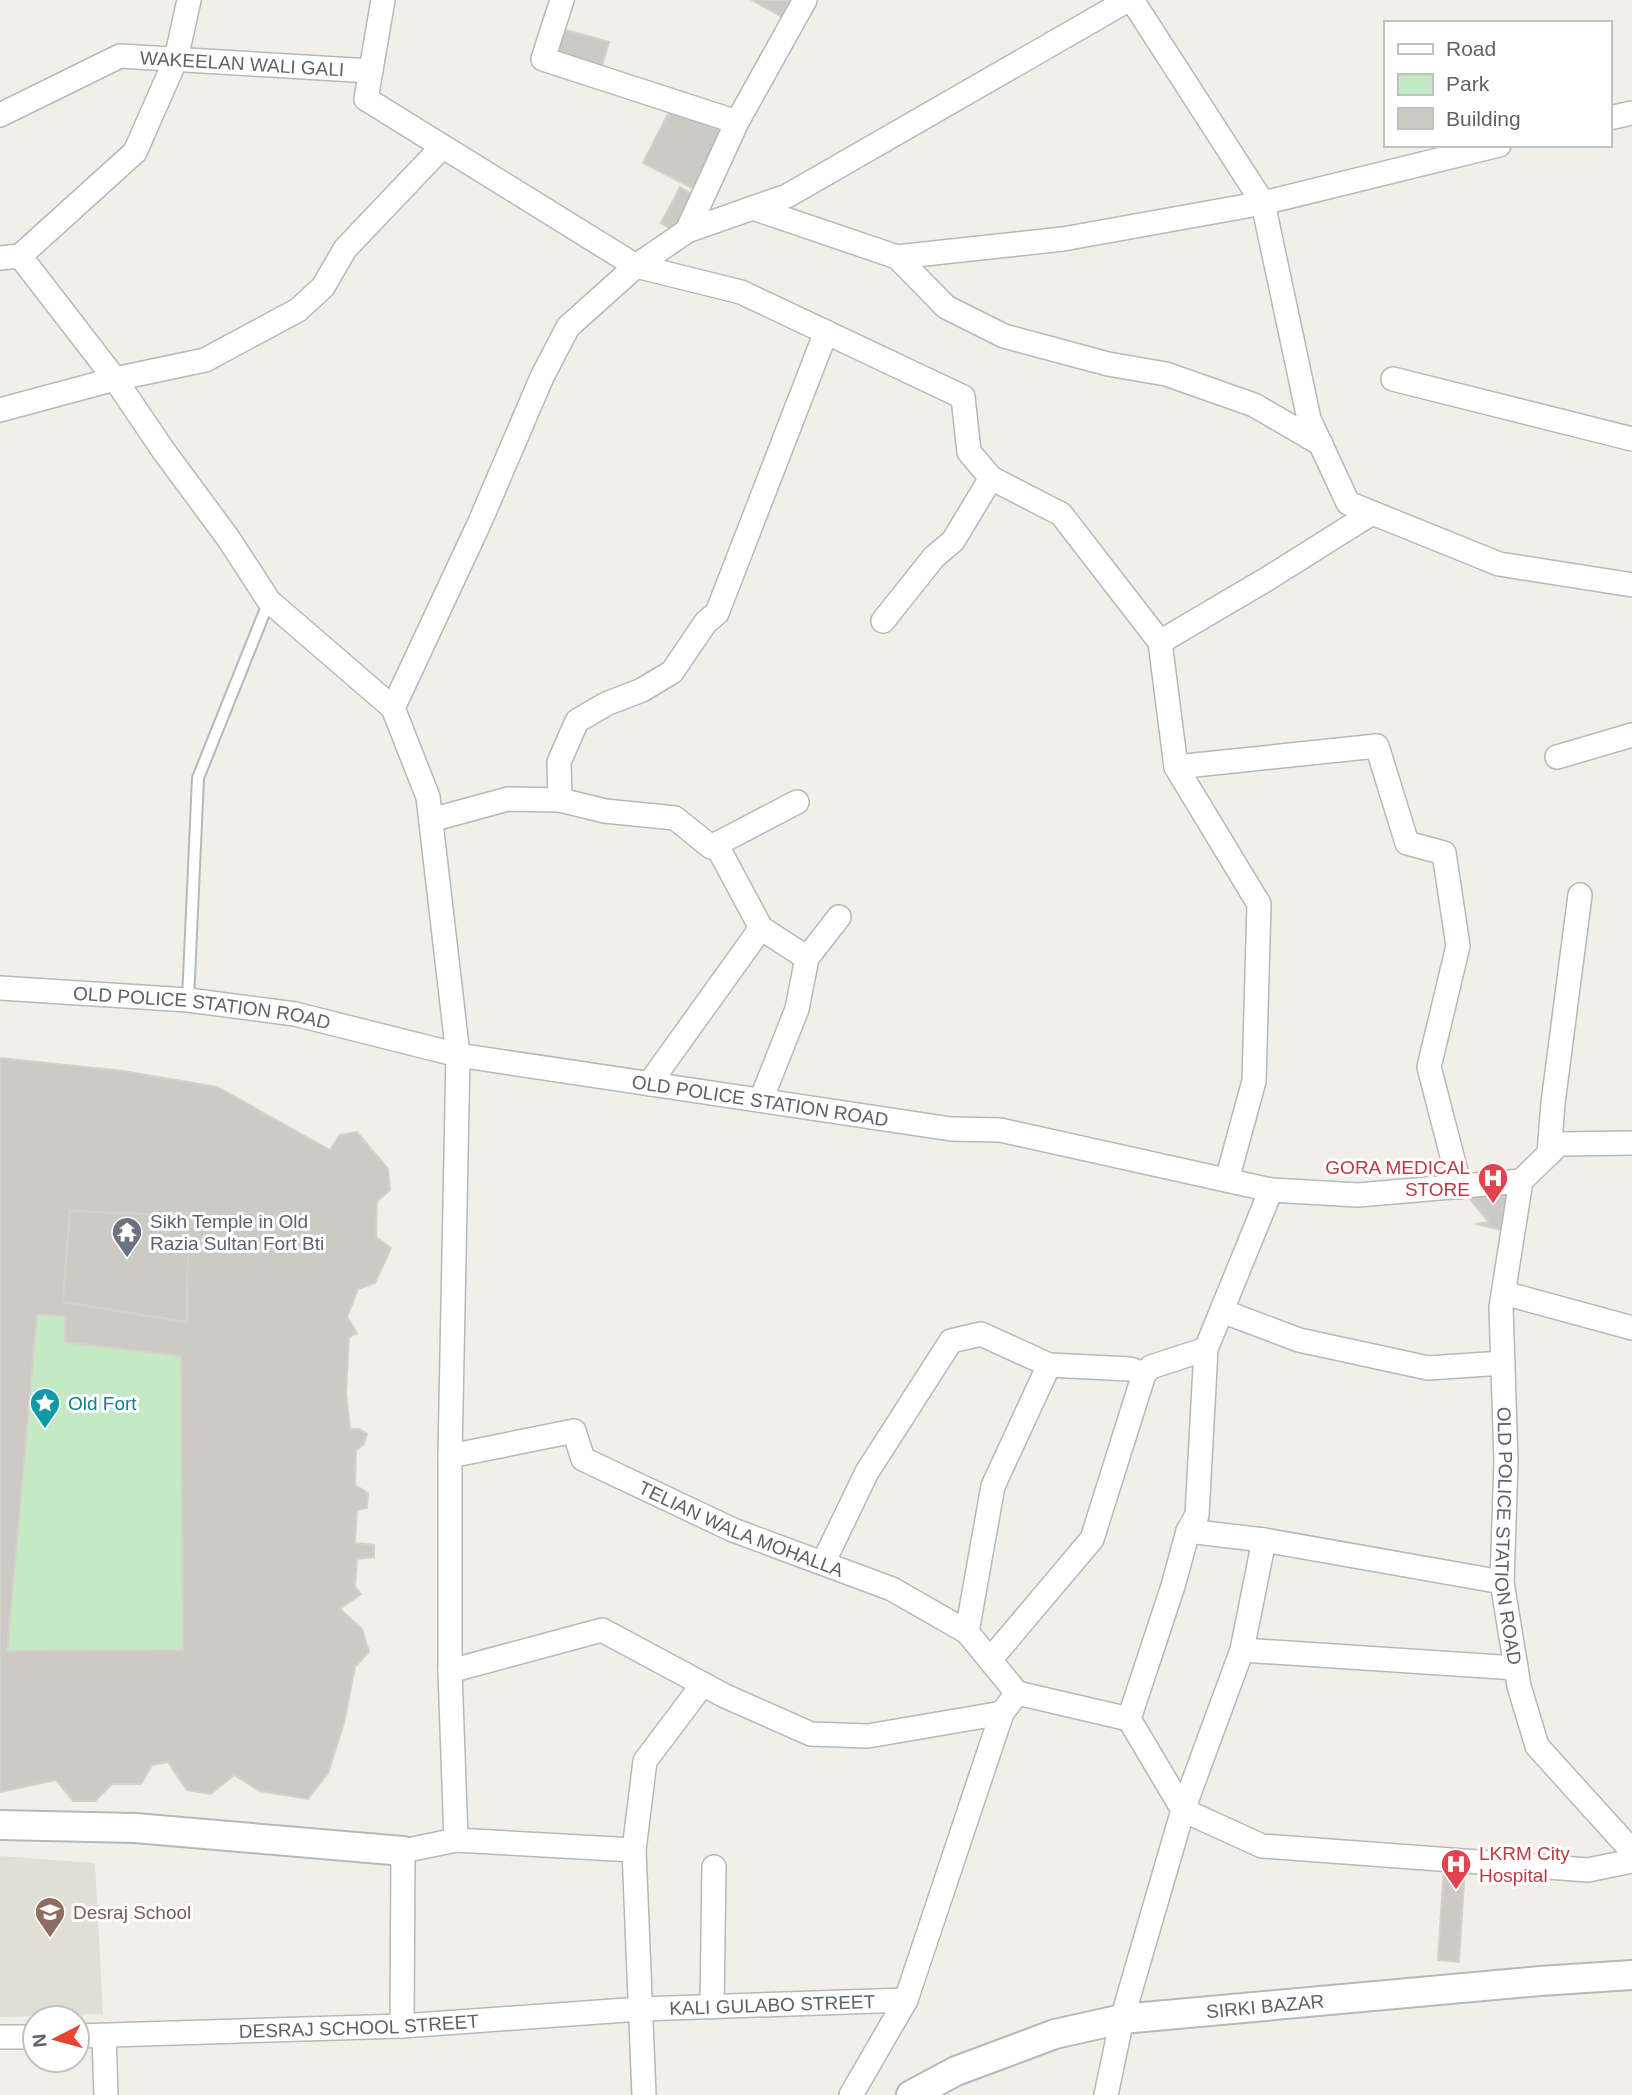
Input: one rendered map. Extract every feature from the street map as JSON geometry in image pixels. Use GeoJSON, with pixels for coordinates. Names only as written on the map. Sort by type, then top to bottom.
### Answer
{"type":"FeatureCollection","features":[{"type":"Feature","properties":{"kind":"street"},"geometry":{"type":"LineString","coordinates":[[189,0],[176,59],[135,152],[10,257],[115,379],[228,538],[269,601],[393,708],[428,797],[458,1055],[450,1456],[450,1671],[456,1840]]}},
{"type":"Feature","properties":{"kind":"street"},"geometry":{"type":"LineString","coordinates":[[383,0],[366,99],[636,266],[741,292],[964,397],[969,452],[991,478],[1061,514],[1160,642],[1176,767],[1259,904],[1254,1081],[1227,1180]]}},
{"type":"Feature","properties":{"kind":"street"},"geometry":{"type":"LineString","coordinates":[[562,0],[543,59],[737,122]]}},
{"type":"Feature","properties":{"kind":"street"},"geometry":{"type":"LineString","coordinates":[[687,231],[737,122],[805,0]]}},
{"type":"Feature","properties":{"kind":"street"},"geometry":{"type":"LineString","coordinates":[[393,708],[479,524],[542,377],[568,327],[636,266],[687,231],[787,196],[1130,0],[1264,203],[1309,419],[1349,503],[1499,564],[1632,585]]}},
{"type":"Feature","properties":{"kind":"street","name":"WAKEELAN WALI GALI"},"geometry":{"type":"LineString","coordinates":[[0,116],[120,56],[371,71]]}},
{"type":"Feature","properties":{"kind":"street"},"geometry":{"type":"LineString","coordinates":[[1611,118],[1632,113]]}},
{"type":"Feature","properties":{"kind":"street"},"geometry":{"type":"LineString","coordinates":[[0,410],[115,379],[205,360],[298,310],[323,287],[345,249],[442,147]]}},
{"type":"Feature","properties":{"kind":"street"},"geometry":{"type":"LineString","coordinates":[[753,208],[897,257],[1063,239],[1264,203],[1491,147]]}},
{"type":"Feature","properties":{"kind":"street"},"geometry":{"type":"LineString","coordinates":[[897,257],[946,307],[1004,336],[1108,364],[1166,374],[1254,405],[1321,444]]}},
{"type":"Feature","properties":{"kind":"street"},"geometry":{"type":"LineString","coordinates":[[560,800],[559,762],[577,721],[606,704],[642,690],[672,672],[706,622],[718,613],[826,332]]}},
{"type":"Feature","properties":{"kind":"street"},"geometry":{"type":"LineString","coordinates":[[1393,379],[1632,439]]}},
{"type":"Feature","properties":{"kind":"street"},"geometry":{"type":"LineString","coordinates":[[883,621],[934,557],[953,541],[991,478]]}},
{"type":"Feature","properties":{"kind":"street"},"geometry":{"type":"LineString","coordinates":[[1160,642],[1268,579],[1372,513]]}},
{"type":"Feature","properties":{"kind":"street"},"geometry":{"type":"LineString","coordinates":[[1557,757],[1632,735]]}},
{"type":"Feature","properties":{"kind":"street"},"geometry":{"type":"LineString","coordinates":[[1176,767],[1377,746],[1407,843],[1444,853],[1458,946],[1429,1066],[1460,1187]]}},
{"type":"Feature","properties":{"kind":"street"},"geometry":{"type":"LineString","coordinates":[[431,820],[508,799],[560,800],[605,811],[675,818],[711,847],[797,802]]}},
{"type":"Feature","properties":{"kind":"street"},"geometry":{"type":"LineString","coordinates":[[716,844],[761,928],[807,958]]}},
{"type":"Feature","properties":{"kind":"street"},"geometry":{"type":"LineString","coordinates":[[1549,1154],[1553,1102],[1580,895]]}},
{"type":"Feature","properties":{"kind":"street"},"geometry":{"type":"LineString","coordinates":[[761,1100],[797,1009],[807,958],[839,917]]}},
{"type":"Feature","properties":{"kind":"street"},"geometry":{"type":"LineString","coordinates":[[649,1084],[761,928]]}},
{"type":"Feature","properties":{"kind":"street","name":"OLD POLICE STATION ROAD"},"geometry":{"type":"LineString","coordinates":[[0,988],[188,1000],[295,1014],[458,1055],[951,1129],[999,1130],[1271,1189],[1357,1195],[1521,1181],[1501,1307],[1506,1461],[1502,1582],[1516,1668],[1537,1746],[1632,1851]]}},
{"type":"Feature","properties":{"kind":"street"},"geometry":{"type":"LineString","coordinates":[[1521,1181],[1559,1144],[1632,1143]]}},
{"type":"Feature","properties":{"kind":"street"},"geometry":{"type":"LineString","coordinates":[[1129,1719],[1173,1586],[1188,1531],[1197,1515],[1206,1349],[1271,1189]]}},
{"type":"Feature","properties":{"kind":"street"},"geometry":{"type":"LineString","coordinates":[[1504,1293],[1632,1328]]}},
{"type":"Feature","properties":{"kind":"street"},"geometry":{"type":"LineString","coordinates":[[1222,1311],[1299,1340],[1427,1368],[1503,1363]]}},
{"type":"Feature","properties":{"kind":"street"},"geometry":{"type":"LineString","coordinates":[[823,1563],[867,1472],[951,1341],[981,1334],[1049,1365],[1130,1369],[1144,1374]]}},
{"type":"Feature","properties":{"kind":"street"},"geometry":{"type":"LineString","coordinates":[[990,1660],[1092,1539],[1144,1374],[1151,1367],[1206,1349]]}},
{"type":"Feature","properties":{"kind":"street"},"geometry":{"type":"LineString","coordinates":[[967,1632],[993,1486],[1049,1365]]}},
{"type":"Feature","properties":{"kind":"street","name":"TELIAN WALA MOHALLA"},"geometry":{"type":"LineString","coordinates":[[450,1456],[574,1431],[583,1459],[733,1530],[892,1589],[967,1632],[1017,1693]]}},
{"type":"Feature","properties":{"kind":"street"},"geometry":{"type":"LineString","coordinates":[[1188,1531],[1264,1540],[1502,1582]]}},
{"type":"Feature","properties":{"kind":"street"},"geometry":{"type":"LineString","coordinates":[[1106,2095],[1122,2019],[1183,1810],[1242,1650],[1264,1540]]}},
{"type":"Feature","properties":{"kind":"street"},"geometry":{"type":"LineString","coordinates":[[450,1671],[602,1630],[703,1684],[811,1734],[868,1736],[1002,1713]]}},
{"type":"Feature","properties":{"kind":"street"},"geometry":{"type":"LineString","coordinates":[[1242,1650],[1516,1668]]}},
{"type":"Feature","properties":{"kind":"street"},"geometry":{"type":"LineString","coordinates":[[644,2095],[634,1850],[645,1761],[703,1684]]}},
{"type":"Feature","properties":{"kind":"street"},"geometry":{"type":"LineString","coordinates":[[851,2095],[906,2000],[1002,1713],[1017,1693],[1129,1719],[1183,1810],[1262,1846],[1588,1870],[1632,1861]]}},
{"type":"Feature","properties":{"kind":"street"},"geometry":{"type":"LineString","coordinates":[[0,1825],[135,1828],[403,1851],[456,1840],[634,1850]]}},
{"type":"Feature","properties":{"kind":"street"},"geometry":{"type":"LineString","coordinates":[[402,2025],[403,1851]]}},
{"type":"Feature","properties":{"kind":"street"},"geometry":{"type":"LineString","coordinates":[[712,2007],[714,1867]]}},
{"type":"Feature","properties":{"kind":"street","name":"SIRKI BAZAR"},"geometry":{"type":"LineString","coordinates":[[911,2095],[956,2071],[1055,2034],[1122,2019],[1632,1975]]}},
{"type":"Feature","properties":{"kind":"street","name":"KALI GULABO STREET"},"geometry":{"type":"LineString","coordinates":[[640,2009],[906,2000]]}},
{"type":"Feature","properties":{"kind":"street","name":"DESRAJ SCHOOL STREET"},"geometry":{"type":"LineString","coordinates":[[91,2036],[402,2025],[640,2009]]}},
{"type":"Feature","properties":{"kind":"street"},"geometry":{"type":"LineString","coordinates":[[0,2037],[21,2036]]}},
{"type":"Feature","properties":{"kind":"street"},"geometry":{"type":"LineString","coordinates":[[104,2036],[106,2095]]}},
{"type":"Feature","properties":{"kind":"lane"},"geometry":{"type":"LineString","coordinates":[[188,1000],[198,778],[269,601]]}},
{"type":"Feature","properties":{"kind":"shaded area","name":"Desraj School"},"geometry":{"type":"Polygon","coordinates":[[[0,1856],[95,1863],[103,2014],[91,2014],[91,2004],[21,2004],[21,2016],[0,2017],[0,1856]]]}},
{"type":"Feature","properties":{"kind":"green space"},"geometry":{"type":"Polygon","coordinates":[[[37,1314],[65,1316],[65,1342],[181,1356],[183,1650],[7,1651],[37,1314]]]}},
{"type":"Feature","properties":{"kind":"building"},"geometry":{"type":"Polygon","coordinates":[[[752,0],[799,0],[787,20],[752,0]]]}},
{"type":"Feature","properties":{"kind":"building"},"geometry":{"type":"Polygon","coordinates":[[[562,29],[609,42],[598,79],[552,66],[562,29]]]}},
{"type":"Feature","properties":{"kind":"building"},"geometry":{"type":"Polygon","coordinates":[[[672,106],[727,134],[698,191],[643,163],[672,106]]]}},
{"type":"Feature","properties":{"kind":"building"},"geometry":{"type":"Polygon","coordinates":[[[680,187],[697,197],[678,233],[661,223],[680,187]]]}},
{"type":"Feature","properties":{"kind":"building"},"geometry":{"type":"Polygon","coordinates":[[[0,1058],[123,1071],[217,1087],[330,1150],[340,1135],[357,1132],[388,1169],[390,1190],[377,1201],[376,1237],[391,1248],[375,1283],[358,1289],[347,1317],[357,1333],[349,1337],[346,1392],[350,1429],[359,1429],[367,1434],[364,1444],[356,1451],[355,1485],[368,1493],[367,1508],[357,1510],[355,1543],[374,1545],[374,1557],[357,1559],[355,1586],[361,1594],[340,1609],[362,1629],[369,1652],[355,1667],[344,1723],[328,1773],[308,1799],[260,1791],[234,1775],[211,1794],[187,1790],[168,1762],[152,1765],[141,1784],[112,1784],[95,1801],[73,1801],[56,1780],[0,1792],[0,1058]],[[70,1211],[63,1302],[187,1322],[188,1216],[70,1211]],[[37,1314],[7,1651],[183,1650],[181,1356],[65,1342],[65,1316],[37,1314]]]}},
{"type":"Feature","properties":{"kind":"building","name":"GORA MEDICAL STORE"},"geometry":{"type":"Polygon","coordinates":[[[1510,1182],[1513,1232],[1475,1224],[1489,1222],[1460,1187],[1510,1182]]]}},
{"type":"Feature","properties":{"kind":"building","name":"Sikh Temple in Old Razia Sultan Fort Bti"},"geometry":{"type":"Polygon","coordinates":[[[70,1211],[188,1216],[187,1322],[63,1302],[70,1211]]]}},
{"type":"Feature","properties":{"kind":"building"},"geometry":{"type":"Polygon","coordinates":[[[1444,1866],[1465,1867],[1459,1962],[1438,1960],[1444,1866]]]}},
{"type":"Feature","properties":{"kind":"place","name":"GORA MEDICAL STORE"},"geometry":{"type":"Point","coordinates":[1493,1205]}},
{"type":"Feature","properties":{"kind":"place","name":"Sikh Temple in Old Razia Sultan Fort Bti"},"geometry":{"type":"Point","coordinates":[127,1259]}},
{"type":"Feature","properties":{"kind":"place","name":"Old Fort"},"geometry":{"type":"Point","coordinates":[45,1430]}},
{"type":"Feature","properties":{"kind":"place","name":"LKRM City Hospital"},"geometry":{"type":"Point","coordinates":[1456,1891]}},
{"type":"Feature","properties":{"kind":"place","name":"Desraj School"},"geometry":{"type":"Point","coordinates":[50,1939]}}]}
